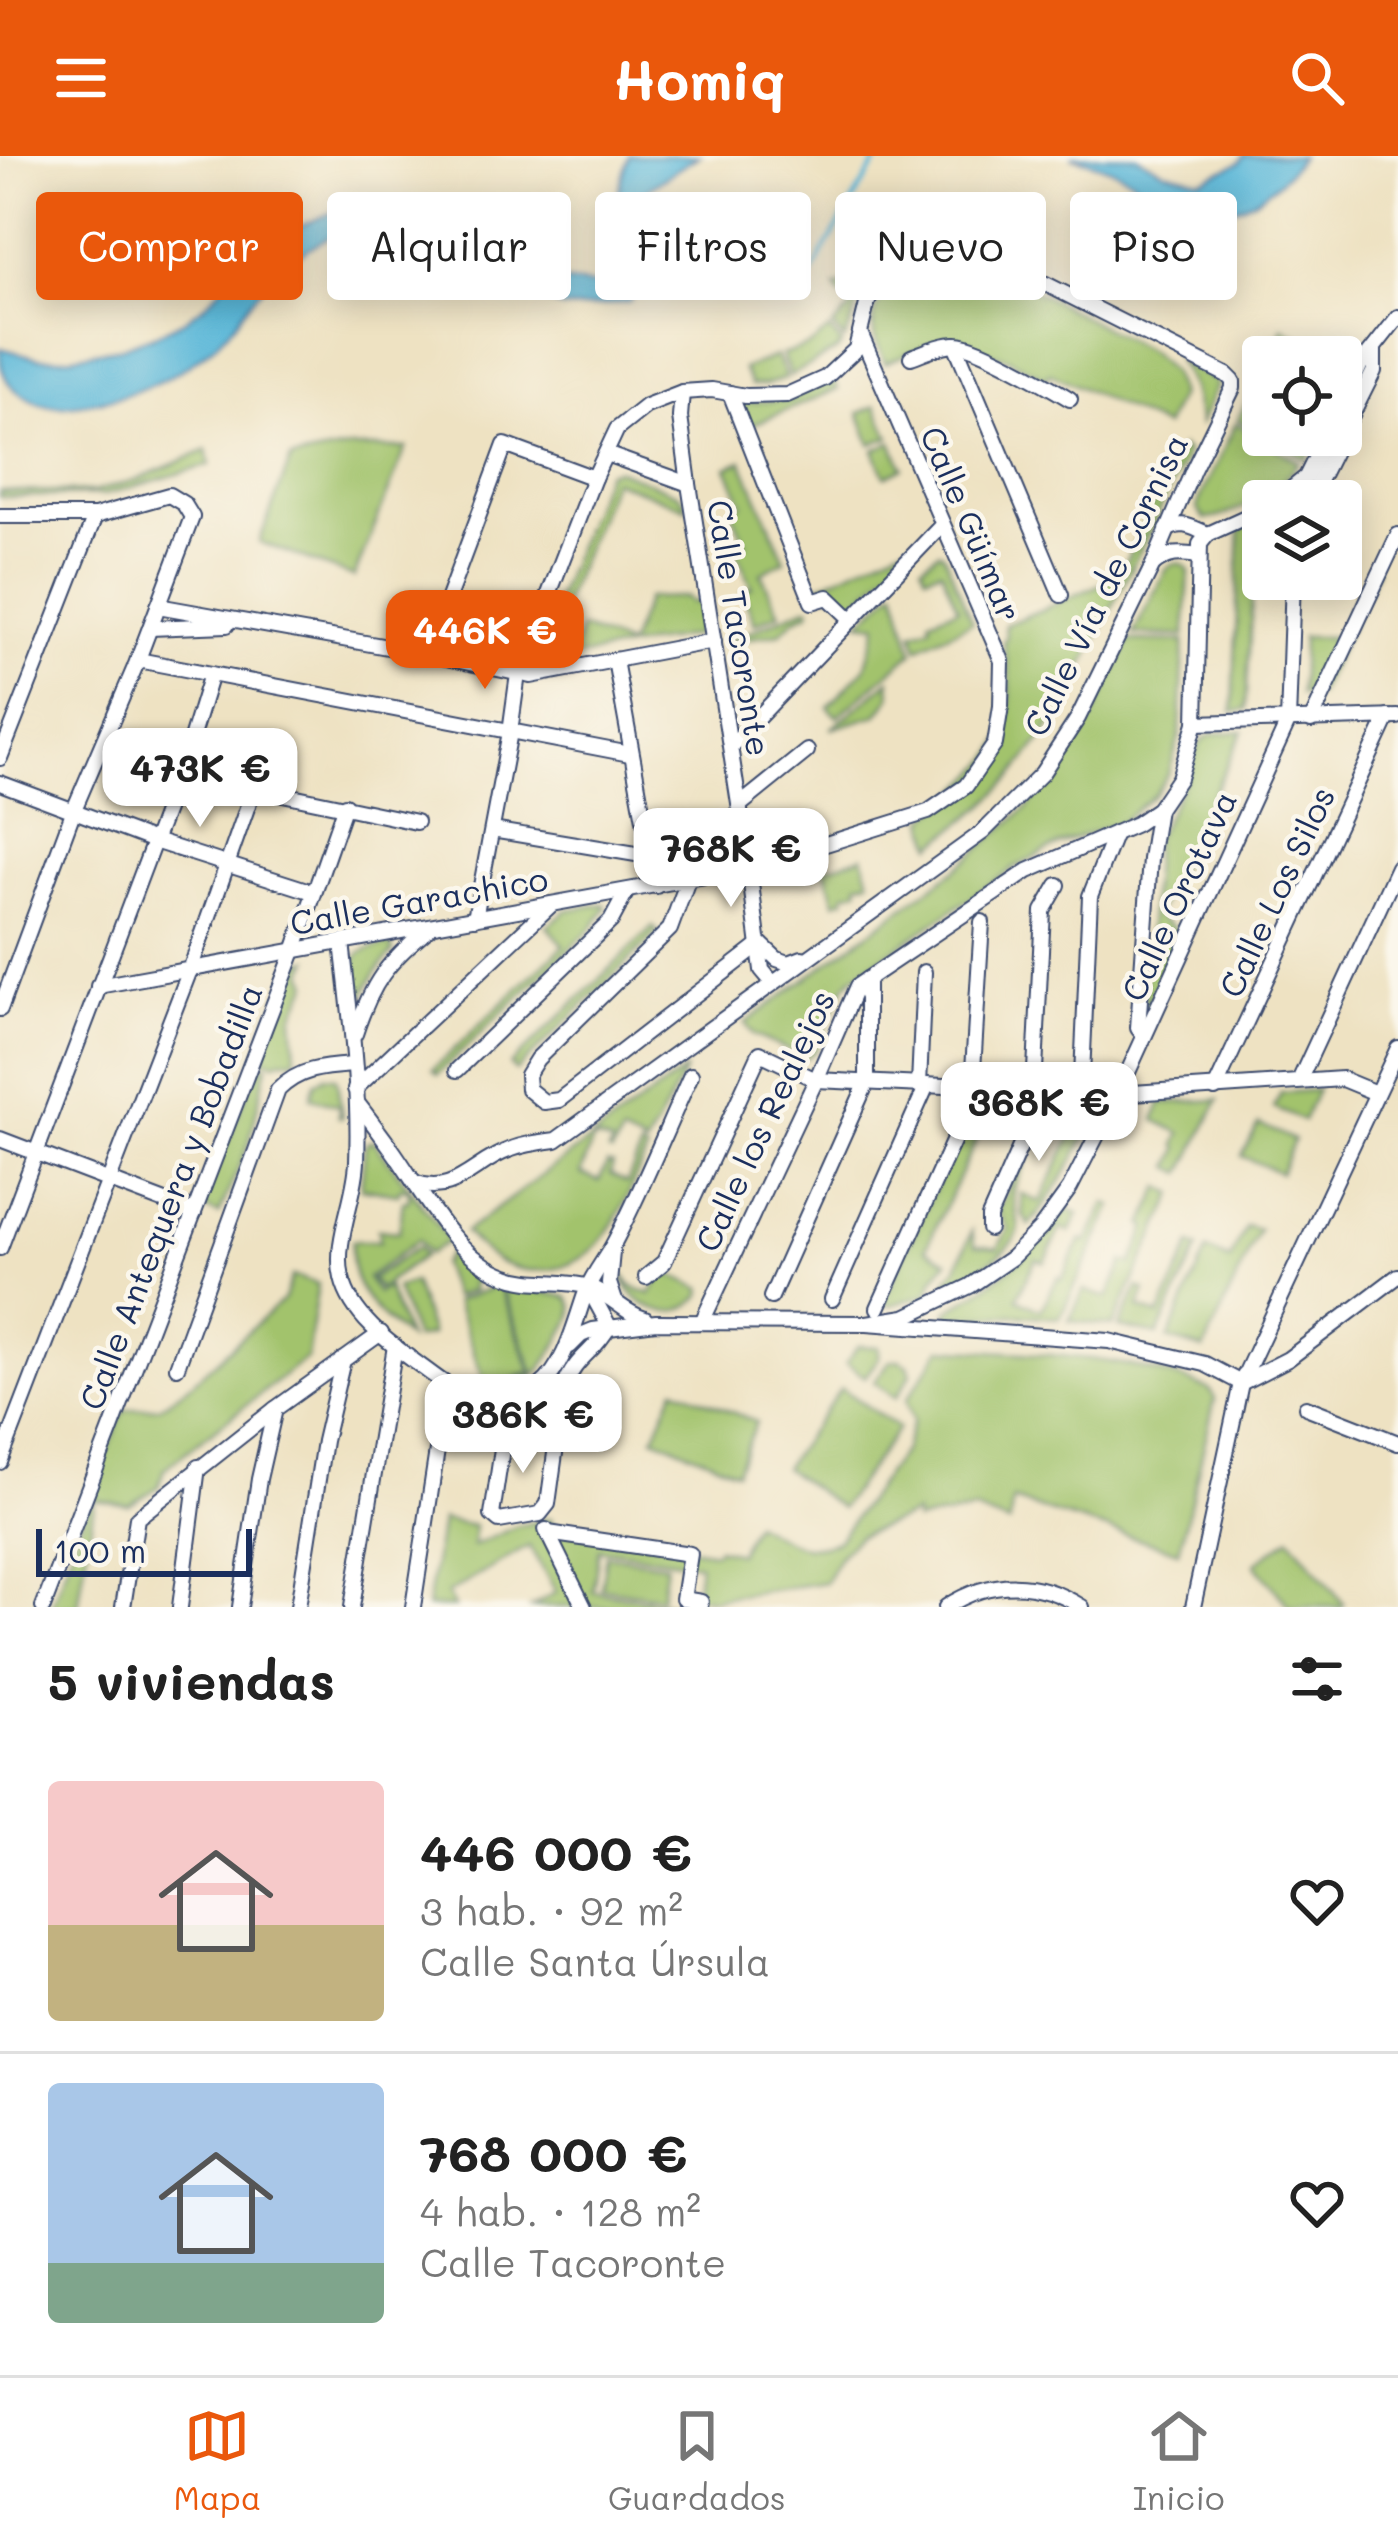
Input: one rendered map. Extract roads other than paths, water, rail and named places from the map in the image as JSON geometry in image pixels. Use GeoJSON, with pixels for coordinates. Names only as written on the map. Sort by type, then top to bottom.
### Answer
{"type":"FeatureCollection","features":[{"type":"Feature","properties":{"kind":"street","name":"Calle Vía de Cornisa"},"geometry":{"type":"LineString","coordinates":[[414,1182],[430,1188],[449,1184],[507,1150],[556,1140],[983,832],[1042,773],[1078,718],[1233,388],[1227,375],[1018,270],[964,256],[937,256],[891,273],[875,286],[861,335]]}},
{"type":"Feature","properties":{"kind":"street"},"geometry":{"type":"LineString","coordinates":[[1362,363],[1398,317]]}},
{"type":"Feature","properties":{"kind":"street"},"geometry":{"type":"LineString","coordinates":[[475,918],[518,674],[617,429],[646,406],[682,392],[787,395],[825,378],[856,349],[861,335]]}},
{"type":"Feature","properties":{"kind":"street","name":"Calle Güímar"},"geometry":{"type":"LineString","coordinates":[[749,868],[928,812],[966,786],[994,744],[1002,661],[861,335]]}},
{"type":"Feature","properties":{"kind":"street"},"geometry":{"type":"LineString","coordinates":[[956,344],[1061,595]]}},
{"type":"Feature","properties":{"kind":"street"},"geometry":{"type":"LineString","coordinates":[[910,357],[964,344],[1070,399]]}},
{"type":"Feature","properties":{"kind":"street"},"geometry":{"type":"LineString","coordinates":[[1320,480],[1374,371],[1374,350]]}},
{"type":"Feature","properties":{"kind":"street","name":"Calle Tacoronte"},"geometry":{"type":"LineString","coordinates":[[682,392],[680,417],[688,484],[762,970],[773,983]]}},
{"type":"Feature","properties":{"kind":"street"},"geometry":{"type":"LineString","coordinates":[[730,393],[812,602],[828,597],[851,620]]}},
{"type":"Feature","properties":{"kind":"street"},"geometry":{"type":"LineString","coordinates":[[427,654],[505,445],[594,478]]}},
{"type":"Feature","properties":{"kind":"street"},"geometry":{"type":"LineString","coordinates":[[606,454],[688,484]]}},
{"type":"Feature","properties":{"kind":"street"},"geometry":{"type":"LineString","coordinates":[[1144,1036],[1138,1028],[1158,809],[1179,778],[1196,723],[1202,545],[1184,514],[1185,487]]}},
{"type":"Feature","properties":{"kind":"street"},"geometry":{"type":"LineString","coordinates":[[0,516],[95,516],[170,495],[192,517],[73,812],[0,1009]]}},
{"type":"Feature","properties":{"kind":"street"},"geometry":{"type":"LineString","coordinates":[[0,758],[95,516]]}},
{"type":"Feature","properties":{"kind":"street"},"geometry":{"type":"LineString","coordinates":[[1153,565],[1242,521]]}},
{"type":"Feature","properties":{"kind":"street"},"geometry":{"type":"LineString","coordinates":[[1176,552],[1167,530],[1188,524]]}},
{"type":"Feature","properties":{"kind":"street"},"geometry":{"type":"LineString","coordinates":[[731,746],[941,526]]}},
{"type":"Feature","properties":{"kind":"street"},"geometry":{"type":"LineString","coordinates":[[1311,721],[1398,535]]}},
{"type":"Feature","properties":{"kind":"street","name":"Calle Orotava"},"geometry":{"type":"LineString","coordinates":[[867,1323],[905,1317],[970,1286],[1011,1258],[1041,1228],[1070,1188],[1110,1093],[1144,1036],[1288,722],[1292,600]]}},
{"type":"Feature","properties":{"kind":"street"},"geometry":{"type":"LineString","coordinates":[[158,606],[531,676],[714,641]]}},
{"type":"Feature","properties":{"kind":"street"},"geometry":{"type":"LineString","coordinates":[[150,628],[256,624]]}},
{"type":"Feature","properties":{"kind":"street"},"geometry":{"type":"LineString","coordinates":[[138,660],[630,754]]}},
{"type":"Feature","properties":{"kind":"street"},"geometry":{"type":"LineString","coordinates":[[615,660],[656,886]]}},
{"type":"Feature","properties":{"kind":"street"},"geometry":{"type":"LineString","coordinates":[[0,1248],[183,765],[211,674]]}},
{"type":"Feature","properties":{"kind":"street"},"geometry":{"type":"LineString","coordinates":[[1196,723],[1395,715]]}},
{"type":"Feature","properties":{"kind":"street","name":"Calle Los Silos"},"geometry":{"type":"LineString","coordinates":[[1215,1089],[1395,715]]}},
{"type":"Feature","properties":{"kind":"street"},"geometry":{"type":"LineString","coordinates":[[740,805],[807,751]]}},
{"type":"Feature","properties":{"kind":"street"},"geometry":{"type":"LineString","coordinates":[[183,765],[254,788],[416,822]]}},
{"type":"Feature","properties":{"kind":"street"},"geometry":{"type":"LineString","coordinates":[[0,783],[154,841],[313,892]]}},
{"type":"Feature","properties":{"kind":"street"},"geometry":{"type":"LineString","coordinates":[[0,1462],[190,970],[254,788]]}},
{"type":"Feature","properties":{"kind":"street","name":"Calle Antequera y Bobadilla"},"geometry":{"type":"LineString","coordinates":[[43,1607],[345,806]]}},
{"type":"Feature","properties":{"kind":"street","name":"Calle los Realejos"},"geometry":{"type":"LineString","coordinates":[[702,1322],[857,986],[1028,872],[1136,824],[1158,809]]}},
{"type":"Feature","properties":{"kind":"street"},"geometry":{"type":"LineString","coordinates":[[492,830],[648,856]]}},
{"type":"Feature","properties":{"kind":"street"},"geometry":{"type":"LineString","coordinates":[[1110,1093],[1082,1076],[1090,896],[1115,833]]}},
{"type":"Feature","properties":{"kind":"street"},"geometry":{"type":"LineString","coordinates":[[1299,1081],[1398,867]]}},
{"type":"Feature","properties":{"kind":"street","name":"Calle Garachico"},"geometry":{"type":"LineString","coordinates":[[98,986],[749,868]]}},
{"type":"Feature","properties":{"kind":"street"},"geometry":{"type":"LineString","coordinates":[[688,880],[670,929],[537,1059],[527,1075],[529,1089],[544,1102],[559,1100],[760,944],[789,964],[815,952]]}},
{"type":"Feature","properties":{"kind":"street"},"geometry":{"type":"LineString","coordinates":[[989,1229],[989,1216],[1040,1090],[1043,911],[1058,885]]}},
{"type":"Feature","properties":{"kind":"street"},"geometry":{"type":"LineString","coordinates":[[458,1070],[611,920],[628,891]]}},
{"type":"Feature","properties":{"kind":"street"},"geometry":{"type":"LineString","coordinates":[[356,1096],[552,904]]}},
{"type":"Feature","properties":{"kind":"street"},"geometry":{"type":"LineString","coordinates":[[982,922],[973,1070],[985,1088]]}},
{"type":"Feature","properties":{"kind":"street"},"geometry":{"type":"LineString","coordinates":[[357,1005],[395,958],[433,925]]}},
{"type":"Feature","properties":{"kind":"street"},"geometry":{"type":"LineString","coordinates":[[395,934],[395,958]]}},
{"type":"Feature","properties":{"kind":"street"},"geometry":{"type":"LineString","coordinates":[[342,942],[357,1005],[352,1045],[355,1190],[340,1253],[341,1274],[350,1302],[381,1333],[474,1401],[497,1404],[522,1398],[545,1383],[564,1352],[588,1287],[615,1241],[691,1075]]}},
{"type":"Feature","properties":{"kind":"street"},"geometry":{"type":"LineString","coordinates":[[832,1299],[923,1085],[924,972]]}},
{"type":"Feature","properties":{"kind":"street"},"geometry":{"type":"LineString","coordinates":[[771,1297],[867,1082],[867,979]]}},
{"type":"Feature","properties":{"kind":"street"},"geometry":{"type":"LineString","coordinates":[[1192,1607],[1241,1383],[1398,1048]]}},
{"type":"Feature","properties":{"kind":"street"},"geometry":{"type":"LineString","coordinates":[[646,1276],[664,1262],[760,1053],[816,1080],[1110,1093],[1342,1078],[1376,1093]]}},
{"type":"Feature","properties":{"kind":"street"},"geometry":{"type":"LineString","coordinates":[[178,1367],[278,1090],[308,1069],[353,1065]]}},
{"type":"Feature","properties":{"kind":"street"},"geometry":{"type":"LineString","coordinates":[[878,1308],[964,1117],[985,1088]]}},
{"type":"Feature","properties":{"kind":"street"},"geometry":{"type":"LineString","coordinates":[[356,1096],[433,1210],[488,1268],[526,1281],[588,1287],[635,1316],[656,1322]]}},
{"type":"Feature","properties":{"kind":"street"},"geometry":{"type":"LineString","coordinates":[[0,1139],[194,1214]]}},
{"type":"Feature","properties":{"kind":"street"},"geometry":{"type":"LineString","coordinates":[[615,1241],[609,1282],[616,1304]]}},
{"type":"Feature","properties":{"kind":"street"},"geometry":{"type":"LineString","coordinates":[[1241,1383],[1288,1359],[1398,1276]]}},
{"type":"Feature","properties":{"kind":"street"},"geometry":{"type":"LineString","coordinates":[[588,1287],[609,1326]]}},
{"type":"Feature","properties":{"kind":"street"},"geometry":{"type":"LineString","coordinates":[[580,1313],[599,1311]]}},
{"type":"Feature","properties":{"kind":"street"},"geometry":{"type":"LineString","coordinates":[[564,1352],[581,1335],[609,1326],[867,1323],[1109,1341],[1204,1364],[1241,1383]]}},
{"type":"Feature","properties":{"kind":"street"},"geometry":{"type":"LineString","coordinates":[[505,1429],[492,1515],[500,1521],[540,1514],[548,1504],[570,1370],[587,1350],[602,1342],[609,1326]]}},
{"type":"Feature","properties":{"kind":"street"},"geometry":{"type":"LineString","coordinates":[[123,1607],[137,1518],[381,1333]]}},
{"type":"Feature","properties":{"kind":"street"},"geometry":{"type":"LineString","coordinates":[[352,1607],[395,1346]]}},
{"type":"Feature","properties":{"kind":"street"},"geometry":{"type":"LineString","coordinates":[[298,1607],[323,1441],[343,1360]]}},
{"type":"Feature","properties":{"kind":"street"},"geometry":{"type":"LineString","coordinates":[[413,1607],[447,1385]]}},
{"type":"Feature","properties":{"kind":"street"},"geometry":{"type":"LineString","coordinates":[[1306,1406],[1398,1443]]}},
{"type":"Feature","properties":{"kind":"street"},"geometry":{"type":"LineString","coordinates":[[240,1607],[275,1409]]}},
{"type":"Feature","properties":{"kind":"street"},"geometry":{"type":"LineString","coordinates":[[181,1607],[199,1468]]}},
{"type":"Feature","properties":{"kind":"street"},"geometry":{"type":"LineString","coordinates":[[540,1514],[584,1607]]}},
{"type":"Feature","properties":{"kind":"street"},"geometry":{"type":"LineString","coordinates":[[548,1533],[690,1554],[683,1599],[701,1602],[700,1607]]}},
{"type":"Feature","properties":{"kind":"street"},"geometry":{"type":"LineString","coordinates":[[946,1607],[986,1587],[1011,1584],[1062,1594],[1082,1607]]}},
{"type":"Feature","properties":{"kind":"water"},"geometry":{"type":"Polygon","coordinates":[[[629,156],[699,156],[644,192],[619,192],[629,156]]]}},
{"type":"Feature","properties":{"kind":"water"},"geometry":{"type":"Polygon","coordinates":[[[1071,156],[1136,156],[1165,171],[1201,180],[1239,163],[1244,156],[1301,156],[1273,186],[1237,207],[1237,192],[1150,192],[1118,172],[1071,156]]]}},
{"type":"Feature","properties":{"kind":"water"},"geometry":{"type":"Polygon","coordinates":[[[327,215],[327,238],[303,253],[303,225],[327,215]]]}},
{"type":"Feature","properties":{"kind":"water"},"geometry":{"type":"Polygon","coordinates":[[[571,282],[595,285],[595,300],[630,300],[564,308],[545,300],[571,300],[571,282]]]}},
{"type":"Feature","properties":{"kind":"water"},"geometry":{"type":"Polygon","coordinates":[[[210,300],[252,300],[209,350],[146,388],[111,399],[72,405],[38,403],[9,383],[2,368],[0,348],[39,358],[63,358],[122,347],[185,320],[210,300]]]}},
{"type":"Feature","properties":{"kind":"waterway"},"geometry":{"type":"LineString","coordinates":[[811,276],[880,156]]}}]}
